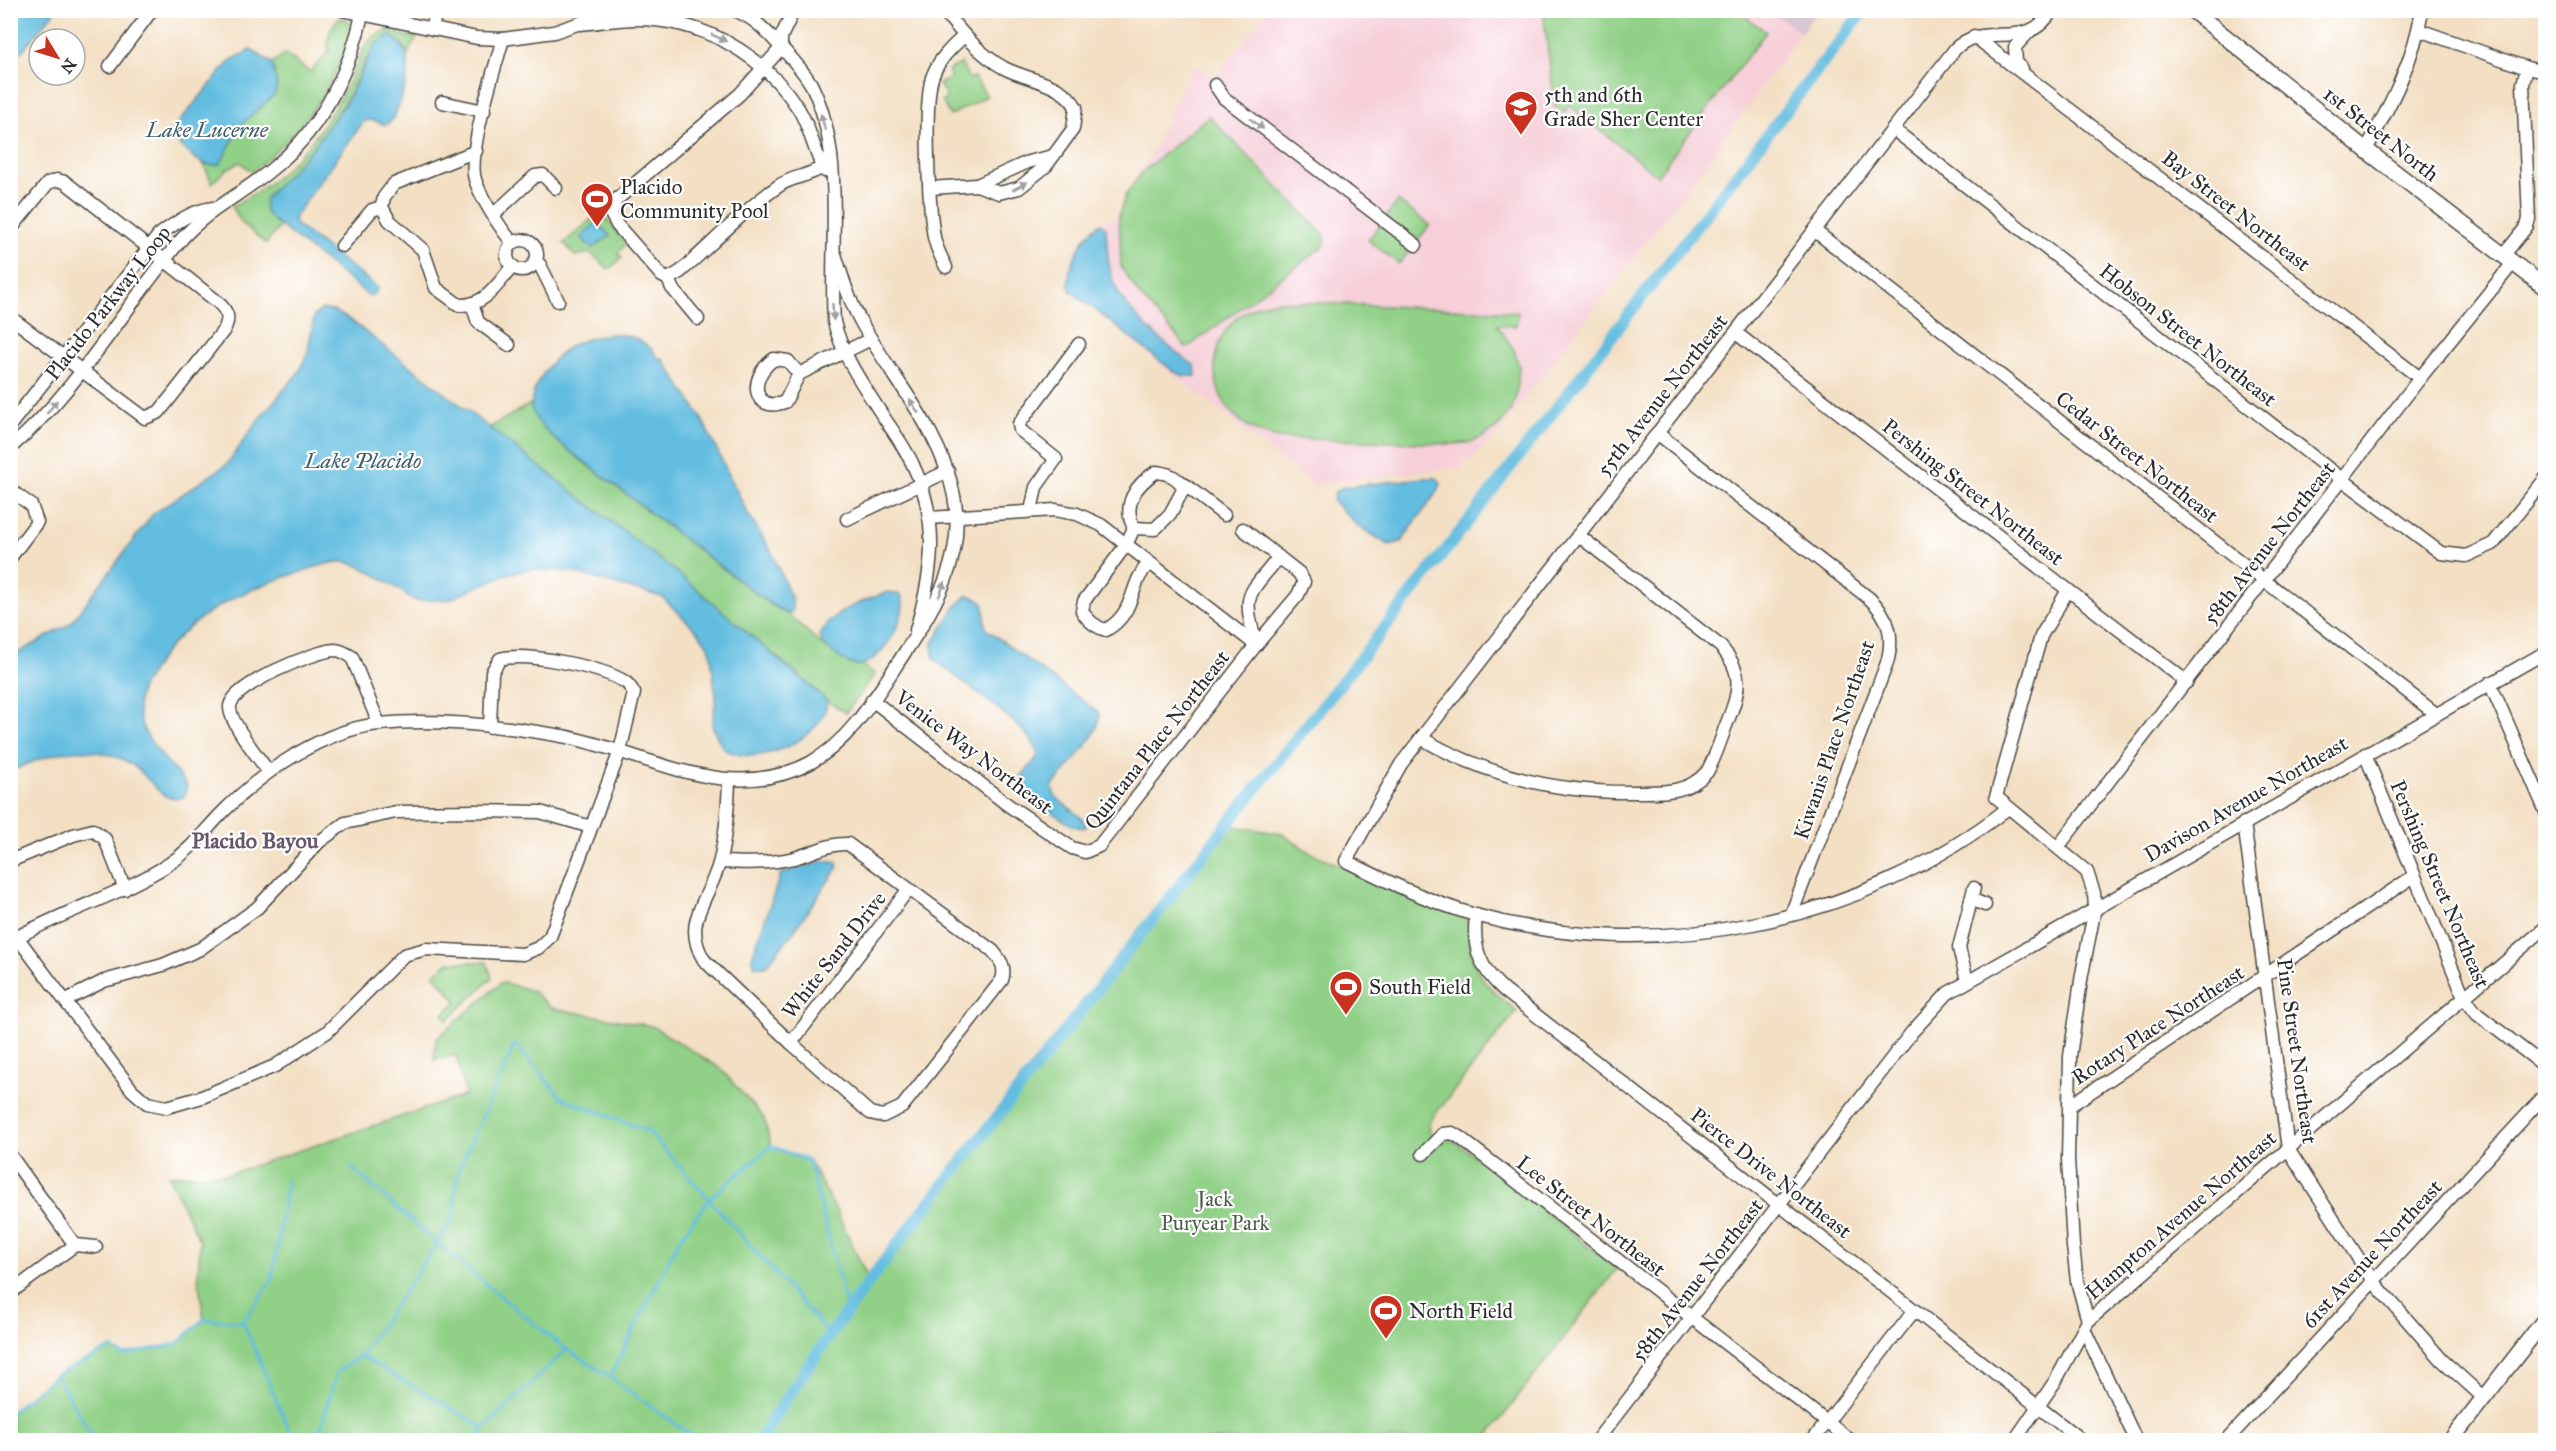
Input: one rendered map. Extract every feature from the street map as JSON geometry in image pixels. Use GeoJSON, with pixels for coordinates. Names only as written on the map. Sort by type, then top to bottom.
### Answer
{"type":"FeatureCollection","features":[{"type":"Feature","properties":{"kind":"street"},"geometry":{"type":"LineString","coordinates":[[110,66],[152,10]]}},
{"type":"Feature","properties":{"kind":"street"},"geometry":{"type":"LineString","coordinates":[[342,10],[477,38],[503,39],[533,36],[580,24],[618,10]]}},
{"type":"Feature","properties":{"kind":"street"},"geometry":{"type":"LineString","coordinates":[[432,29],[436,10]]}},
{"type":"Feature","properties":{"kind":"street"},"geometry":{"type":"LineString","coordinates":[[734,10],[782,42],[812,87],[831,157],[835,254],[832,294],[834,322],[844,352],[913,465],[929,518],[932,564],[913,640]]}},
{"type":"Feature","properties":{"kind":"street"},"geometry":{"type":"LineString","coordinates":[[698,319],[672,288],[668,279],[662,276],[618,225],[611,214],[613,204],[740,94],[782,42],[794,10]]}},
{"type":"Feature","properties":{"kind":"street"},"geometry":{"type":"LineString","coordinates":[[943,10],[964,36],[1003,67],[1052,87],[1072,99],[1076,107],[1073,129],[1036,177],[1019,188],[999,193],[977,185]]}},
{"type":"Feature","properties":{"kind":"street"},"geometry":{"type":"LineString","coordinates":[[1974,36],[2008,36],[2030,31],[2044,22],[2052,10]]}},
{"type":"Feature","properties":{"kind":"street","name":"1st Street North"},"geometry":{"type":"LineString","coordinates":[[2192,10],[2366,150],[2508,259],[2544,282]]}},
{"type":"Feature","properties":{"kind":"street"},"geometry":{"type":"LineString","coordinates":[[2366,150],[2404,74],[2419,30],[2422,10]]}},
{"type":"Feature","properties":{"kind":"street","name":"Placido Parkway Loop"},"geometry":{"type":"LineString","coordinates":[[10,448],[44,417],[180,241],[213,208],[281,162],[305,135],[339,82],[355,44],[363,14]]}},
{"type":"Feature","properties":{"kind":"street"},"geometry":{"type":"LineString","coordinates":[[580,24],[635,19],[679,23],[723,40],[763,67],[798,108],[816,143],[823,168],[831,180]]}},
{"type":"Feature","properties":{"kind":"street"},"geometry":{"type":"LineString","coordinates":[[2419,30],[2528,68],[2546,72]]}},
{"type":"Feature","properties":{"kind":"street","name":"Bay Street Northeast"},"geometry":{"type":"LineString","coordinates":[[2027,75],[2019,67],[2014,54],[2018,43],[2030,31]]}},
{"type":"Feature","properties":{"kind":"street"},"geometry":{"type":"LineString","coordinates":[[946,267],[934,238],[930,188],[929,88],[940,62],[964,36]]}},
{"type":"Feature","properties":{"kind":"street","name":"Bay Street Northeast"},"geometry":{"type":"LineString","coordinates":[[1974,36],[2420,378]]}},
{"type":"Feature","properties":{"kind":"street","name":"55th Avenue Northeast"},"geometry":{"type":"LineString","coordinates":[[1476,915],[1407,890],[1346,861],[1390,779],[1955,49],[1974,36]]}},
{"type":"Feature","properties":{"kind":"street"},"geometry":{"type":"LineString","coordinates":[[503,39],[484,111],[476,151],[474,176],[513,243]]}},
{"type":"Feature","properties":{"kind":"street","name":"58th Avenue Northeast"},"geometry":{"type":"LineString","coordinates":[[2058,848],[2343,480],[2508,259],[2527,226],[2523,84],[2528,68]]}},
{"type":"Feature","properties":{"kind":"street"},"geometry":{"type":"LineString","coordinates":[[1215,85],[1224,98],[1416,245]]}},
{"type":"Feature","properties":{"kind":"street"},"geometry":{"type":"LineString","coordinates":[[442,102],[484,111]]}},
{"type":"Feature","properties":{"kind":"street","name":"Hobson Street Northeast"},"geometry":{"type":"LineString","coordinates":[[1893,129],[2343,480],[2441,553],[2466,556],[2493,544],[2546,478]]}},
{"type":"Feature","properties":{"kind":"street"},"geometry":{"type":"LineString","coordinates":[[476,151],[404,179],[389,190],[384,197],[382,207],[389,219],[423,250],[436,288],[459,305],[472,304],[485,298],[513,266]]}},
{"type":"Feature","properties":{"kind":"street"},"geometry":{"type":"LineString","coordinates":[[930,188],[977,185],[1028,162],[1053,156]]}},
{"type":"Feature","properties":{"kind":"street"},"geometry":{"type":"LineString","coordinates":[[668,279],[778,187],[797,176],[823,168],[831,157]]}},
{"type":"Feature","properties":{"kind":"street"},"geometry":{"type":"LineString","coordinates":[[495,214],[535,176],[543,175],[556,188]]}},
{"type":"Feature","properties":{"kind":"street"},"geometry":{"type":"LineString","coordinates":[[10,230],[48,183],[57,180],[65,182],[228,312],[228,321],[225,330],[153,417],[140,415],[10,316]]}},
{"type":"Feature","properties":{"kind":"street"},"geometry":{"type":"LineString","coordinates":[[342,246],[372,210],[382,207]]}},
{"type":"Feature","properties":{"kind":"street","name":"Placido Parkway Loop"},"geometry":{"type":"LineString","coordinates":[[10,425],[159,235],[199,210],[213,208]]}},
{"type":"Feature","properties":{"kind":"street","name":"Cedar Street Northeast"},"geometry":{"type":"LineString","coordinates":[[1815,231],[2436,714]]}},
{"type":"Feature","properties":{"kind":"street"},"geometry":{"type":"LineString","coordinates":[[523,240],[532,243],[537,252],[535,262],[522,270],[513,266],[507,255],[513,243],[523,240]]}},
{"type":"Feature","properties":{"kind":"street"},"geometry":{"type":"LineString","coordinates":[[490,727],[492,672],[500,659],[512,656],[560,662],[626,682],[634,693],[620,751],[550,937],[538,948],[523,954],[426,949],[404,955],[327,1032],[275,1066],[202,1097],[167,1107],[147,1104],[114,1066],[66,1000],[13,938],[57,916],[125,890],[172,862],[194,844],[225,809],[268,771],[346,731],[378,724],[451,724],[490,727],[565,737],[620,751],[678,772],[729,781],[761,779],[810,763],[831,747],[872,700],[930,616],[942,591],[951,563],[957,515],[948,471],[933,436],[872,339],[848,294],[835,254]]}},
{"type":"Feature","properties":{"kind":"street"},"geometry":{"type":"LineString","coordinates":[[535,262],[540,265],[558,301]]}},
{"type":"Feature","properties":{"kind":"street"},"geometry":{"type":"LineString","coordinates":[[472,304],[478,322],[509,345]]}},
{"type":"Feature","properties":{"kind":"street","name":"Pershing Street Northeast"},"geometry":{"type":"LineString","coordinates":[[1736,333],[2187,682]]}},
{"type":"Feature","properties":{"kind":"street"},"geometry":{"type":"LineString","coordinates":[[799,374],[872,339]]}},
{"type":"Feature","properties":{"kind":"street"},"geometry":{"type":"LineString","coordinates":[[1031,511],[1036,487],[1056,459],[1020,430],[1019,424],[1079,344]]}},
{"type":"Feature","properties":{"kind":"street","name":"Kiwanis Place Northeast"},"geometry":{"type":"LineString","coordinates":[[1657,433],[1870,599],[1886,616],[1889,625],[1891,642],[1887,663],[1791,915]]}},
{"type":"Feature","properties":{"kind":"street"},"geometry":{"type":"LineString","coordinates":[[847,519],[948,471]]}},
{"type":"Feature","properties":{"kind":"street"},"geometry":{"type":"LineString","coordinates":[[1134,528],[1128,516],[1127,507],[1148,477],[1156,472],[1168,473],[1224,514]]}},
{"type":"Feature","properties":{"kind":"street"},"geometry":{"type":"LineString","coordinates":[[1134,528],[1155,529],[1170,514],[1184,488],[1179,480]]}},
{"type":"Feature","properties":{"kind":"street"},"geometry":{"type":"LineString","coordinates":[[10,490],[31,506],[37,522],[10,558]]}},
{"type":"Feature","properties":{"kind":"street"},"geometry":{"type":"LineString","coordinates":[[929,518],[1055,510],[1077,514],[1101,525],[1256,645]]}},
{"type":"Feature","properties":{"kind":"street"},"geometry":{"type":"LineString","coordinates":[[1134,528],[1126,545],[1084,601],[1082,611],[1098,628],[1106,630],[1124,615],[1134,596],[1139,572],[1149,563]]}},
{"type":"Feature","properties":{"kind":"street"},"geometry":{"type":"LineString","coordinates":[[1243,529],[1279,557],[1250,593],[1247,602],[1256,645]]}},
{"type":"Feature","properties":{"kind":"street"},"geometry":{"type":"LineString","coordinates":[[1421,738],[1476,764],[1545,784],[1590,791],[1679,790],[1700,780],[1707,772],[1735,704],[1738,678],[1728,655],[1578,535]]}},
{"type":"Feature","properties":{"kind":"street","name":"Quintana Place Northeast"},"geometry":{"type":"LineString","coordinates":[[1085,852],[1099,846],[1256,645],[1298,595],[1304,582],[1299,573],[1279,557]]}},
{"type":"Feature","properties":{"kind":"street"},"geometry":{"type":"LineString","coordinates":[[2068,590],[2044,628],[2027,681],[1996,797],[2087,872],[2092,881],[2095,908],[2070,1056],[2071,1106],[2068,1159],[2073,1246],[2086,1325],[2136,1440]]}},
{"type":"Feature","properties":{"kind":"street"},"geometry":{"type":"LineString","coordinates":[[268,771],[232,717],[230,706],[236,695],[287,666],[335,650],[352,657],[358,666],[378,724]]}},
{"type":"Feature","properties":{"kind":"street","name":"Davison Avenue Northeast"},"geometry":{"type":"LineString","coordinates":[[1966,981],[2546,652]]}},
{"type":"Feature","properties":{"kind":"street"},"geometry":{"type":"LineString","coordinates":[[2490,683],[2546,812]]}},
{"type":"Feature","properties":{"kind":"street","name":"Venice Way Northeast"},"geometry":{"type":"LineString","coordinates":[[872,700],[1008,805],[1072,848],[1085,852]]}},
{"type":"Feature","properties":{"kind":"street","name":"Pershing Street Northeast"},"geometry":{"type":"LineString","coordinates":[[2365,754],[2464,997],[2477,1014],[2546,1067]]}},
{"type":"Feature","properties":{"kind":"street"},"geometry":{"type":"LineString","coordinates":[[720,862],[770,862],[795,857],[836,843],[848,844],[993,951],[1002,962],[1005,971],[1002,980],[902,1107],[883,1116],[870,1113],[791,1043],[704,960],[696,946],[694,931],[697,918],[720,862],[728,815],[729,781]]}},
{"type":"Feature","properties":{"kind":"street"},"geometry":{"type":"LineString","coordinates":[[1476,915],[1558,931],[1631,937],[1732,928],[1791,915],[1886,882],[1953,848],[2008,808]]}},
{"type":"Feature","properties":{"kind":"street"},"geometry":{"type":"LineString","coordinates":[[66,1000],[104,981],[163,965],[200,949],[257,908],[319,842],[345,823],[396,812],[478,811],[548,814],[591,826]]}},
{"type":"Feature","properties":{"kind":"street","name":"Pine Street Northeast"},"geometry":{"type":"LineString","coordinates":[[2244,823],[2288,1149],[2373,1281],[2442,1360],[2484,1398]]}},
{"type":"Feature","properties":{"kind":"street"},"geometry":{"type":"LineString","coordinates":[[10,861],[73,835],[93,830],[105,839],[125,890]]}},
{"type":"Feature","properties":{"kind":"street","name":"Rotary Place Northeast"},"geometry":{"type":"LineString","coordinates":[[2071,1106],[2266,978],[2414,876]]}},
{"type":"Feature","properties":{"kind":"street","name":"White Sand Drive"},"geometry":{"type":"LineString","coordinates":[[791,1043],[908,890]]}},
{"type":"Feature","properties":{"kind":"street"},"geometry":{"type":"LineString","coordinates":[[1966,981],[1959,948],[1972,894],[1985,905]]}},
{"type":"Feature","properties":{"kind":"street","name":"Pierce Drive Northeast"},"geometry":{"type":"LineString","coordinates":[[1476,915],[1475,944],[1478,958],[1493,981],[2081,1440]]}},
{"type":"Feature","properties":{"kind":"street","name":"Hampton Avenue Northeast"},"geometry":{"type":"LineString","coordinates":[[2014,1440],[2039,1408],[2086,1325],[2546,927]]}},
{"type":"Feature","properties":{"kind":"street","name":"58th Avenue Northeast"},"geometry":{"type":"LineString","coordinates":[[1597,1440],[1912,1032],[1948,993],[1966,981]]}},
{"type":"Feature","properties":{"kind":"street","name":"61st Avenue Northeast"},"geometry":{"type":"LineString","coordinates":[[2227,1440],[2546,1094]]}},
{"type":"Feature","properties":{"kind":"street","name":"Lee Street Northeast"},"geometry":{"type":"LineString","coordinates":[[1423,1154],[1443,1134],[1452,1133],[1459,1137],[1850,1440]]}},
{"type":"Feature","properties":{"kind":"street"},"geometry":{"type":"LineString","coordinates":[[10,1155],[75,1245]]}},
{"type":"Feature","properties":{"kind":"street"},"geometry":{"type":"LineString","coordinates":[[10,1293],[75,1245],[96,1247]]}},
{"type":"Feature","properties":{"kind":"street"},"geometry":{"type":"LineString","coordinates":[[1813,1440],[1914,1311]]}},
{"type":"Feature","properties":{"kind":"street"},"geometry":{"type":"LineString","coordinates":[[2451,1440],[2546,1318]]}},
{"type":"Feature","properties":{"kind":"shaded area"},"geometry":{"type":"Polygon","coordinates":[[[1771,10],[1801,33],[1690,186],[1494,438],[1462,467],[1313,485],[1070,290],[1067,282],[1074,259],[1097,225],[1119,215],[1126,194],[1142,172],[1193,65],[1215,78],[1266,11],[1771,10]]]}},
{"type":"Feature","properties":{"kind":"shaded area"},"geometry":{"type":"Polygon","coordinates":[[[1771,11],[1817,11],[1801,33],[1771,11]]]}},
{"type":"Feature","properties":{"kind":"green space"},"geometry":{"type":"Polygon","coordinates":[[[1543,11],[1738,11],[1766,32],[1657,176],[1569,105],[1564,113],[1555,107],[1543,11]]]}},
{"type":"Feature","properties":{"kind":"green space"},"geometry":{"type":"Polygon","coordinates":[[[345,18],[350,23],[339,66],[301,125],[252,172],[240,162],[227,169],[212,183],[203,163],[215,165],[241,125],[267,98],[274,83],[275,74],[272,63],[285,54],[310,72],[329,51],[328,38],[333,26],[338,19],[345,18]]]}},
{"type":"Feature","properties":{"kind":"green space"},"geometry":{"type":"Polygon","coordinates":[[[392,30],[406,36],[418,35],[408,54],[402,44],[366,59],[348,96],[326,131],[300,162],[270,192],[273,220],[280,226],[266,244],[241,222],[232,206],[264,187],[301,153],[332,112],[368,42],[382,32],[392,30]]]}},
{"type":"Feature","properties":{"kind":"green space"},"geometry":{"type":"Polygon","coordinates":[[[961,63],[969,79],[974,77],[987,96],[950,116],[942,101],[947,98],[939,84],[951,78],[948,70],[961,63]]]}},
{"type":"Feature","properties":{"kind":"green space"},"geometry":{"type":"Polygon","coordinates":[[[1209,116],[1325,236],[1325,245],[1187,348],[1140,296],[1121,267],[1119,215],[1126,194],[1142,172],[1209,116]]]}},
{"type":"Feature","properties":{"kind":"green space"},"geometry":{"type":"Polygon","coordinates":[[[1398,201],[1430,225],[1399,264],[1368,240],[1398,201]]]}},
{"type":"Feature","properties":{"kind":"green space","name":"Placido Community Pool"},"geometry":{"type":"Polygon","coordinates":[[[600,212],[627,243],[618,253],[622,258],[609,269],[590,253],[575,256],[564,243],[600,212]]]}},
{"type":"Feature","properties":{"kind":"green space"},"geometry":{"type":"Polygon","coordinates":[[[1277,301],[1518,312],[1516,326],[1497,325],[1514,349],[1519,366],[1515,400],[1509,413],[1498,427],[1468,443],[1278,438],[1250,428],[1230,411],[1219,390],[1215,367],[1219,344],[1231,324],[1250,309],[1277,301]]]}},
{"type":"Feature","properties":{"kind":"green space"},"geometry":{"type":"Polygon","coordinates":[[[530,404],[544,427],[580,459],[769,603],[788,614],[822,645],[850,664],[862,665],[875,674],[846,713],[827,701],[797,673],[488,428],[530,404]]]}},
{"type":"Feature","properties":{"kind":"green space","name":"Jack Puryear Park"},"geometry":{"type":"Polygon","coordinates":[[[1227,825],[1282,834],[1311,853],[1466,918],[1472,957],[1480,975],[1501,998],[1517,1011],[1429,1122],[1430,1132],[1443,1142],[1451,1139],[1455,1141],[1617,1269],[1485,1440],[11,1440],[11,1413],[56,1375],[111,1348],[124,1355],[177,1344],[204,1319],[198,1277],[200,1242],[168,1175],[229,1174],[466,1095],[456,1055],[434,1060],[436,1039],[502,982],[533,991],[551,1008],[652,1026],[720,1068],[764,1118],[771,1146],[809,1161],[836,1210],[870,1283],[934,1196],[1227,825]]]}},
{"type":"Feature","properties":{"kind":"green space"},"geometry":{"type":"Polygon","coordinates":[[[449,962],[487,962],[492,978],[447,1020],[443,1014],[457,1002],[434,974],[449,962]]]}},
{"type":"Feature","properties":{"kind":"water"},"geometry":{"type":"Polygon","coordinates":[[[11,10],[55,11],[42,27],[27,27],[27,45],[11,59],[11,10]]]}},
{"type":"Feature","properties":{"kind":"water"},"geometry":{"type":"Polygon","coordinates":[[[390,35],[400,43],[408,62],[408,74],[402,97],[393,119],[386,125],[371,120],[364,121],[295,216],[294,223],[378,288],[374,295],[368,295],[273,220],[265,211],[265,199],[314,147],[347,101],[375,45],[390,35]]]}},
{"type":"Feature","properties":{"kind":"water","name":"Lake Lucerne"},"geometry":{"type":"Polygon","coordinates":[[[251,50],[272,63],[277,85],[275,94],[241,125],[220,164],[206,164],[199,161],[171,136],[172,130],[231,60],[251,50]]]}},
{"type":"Feature","properties":{"kind":"water"},"geometry":{"type":"Polygon","coordinates":[[[597,222],[610,236],[592,248],[581,237],[597,222]]]}},
{"type":"Feature","properties":{"kind":"water"},"geometry":{"type":"Polygon","coordinates":[[[1101,223],[1106,228],[1111,274],[1122,298],[1151,331],[1195,366],[1196,376],[1184,376],[1173,371],[1070,290],[1070,273],[1076,254],[1088,235],[1101,223]]]}},
{"type":"Feature","properties":{"kind":"water","name":"Lake Placido"},"geometry":{"type":"Polygon","coordinates":[[[322,309],[334,311],[350,320],[679,574],[827,701],[824,713],[817,724],[795,743],[768,753],[754,756],[741,755],[723,749],[712,726],[716,697],[710,649],[699,633],[662,597],[571,572],[532,569],[507,574],[450,599],[416,601],[362,567],[335,562],[260,586],[219,606],[183,633],[168,649],[149,676],[138,701],[142,726],[155,747],[187,786],[184,797],[168,797],[132,765],[116,757],[93,752],[78,751],[58,754],[11,771],[11,657],[71,623],[153,514],[227,464],[259,419],[299,372],[308,351],[314,316],[322,309]]]}},
{"type":"Feature","properties":{"kind":"water"},"geometry":{"type":"Polygon","coordinates":[[[613,334],[627,336],[646,344],[659,360],[663,359],[700,415],[747,512],[771,551],[792,599],[792,612],[788,614],[769,603],[564,446],[534,415],[532,397],[541,377],[555,359],[579,342],[613,334]]]}},
{"type":"Feature","properties":{"kind":"water"},"geometry":{"type":"Polygon","coordinates":[[[1437,478],[1441,483],[1401,542],[1389,545],[1358,526],[1333,501],[1335,492],[1344,487],[1437,478]]]}},
{"type":"Feature","properties":{"kind":"water"},"geometry":{"type":"Polygon","coordinates":[[[888,592],[901,595],[902,614],[892,637],[876,657],[867,663],[854,665],[844,661],[822,644],[820,634],[825,626],[840,613],[888,592]]]}},
{"type":"Feature","properties":{"kind":"water"},"geometry":{"type":"Polygon","coordinates":[[[968,595],[981,601],[986,629],[1099,713],[1099,721],[1089,741],[1052,787],[1058,799],[1079,815],[1086,827],[1070,824],[1060,818],[1018,781],[1038,756],[1035,746],[1011,720],[934,659],[932,645],[955,607],[968,595]]]}},
{"type":"Feature","properties":{"kind":"water"},"geometry":{"type":"Polygon","coordinates":[[[823,861],[836,862],[838,867],[794,931],[766,966],[755,966],[752,957],[781,873],[823,861]]]}},
{"type":"Feature","properties":{"kind":"waterway"},"geometry":{"type":"LineString","coordinates":[[760,1440],[818,1351],[914,1223],[1430,570],[1864,10]]}},
{"type":"Feature","properties":{"kind":"waterway"},"geometry":{"type":"LineString","coordinates":[[173,135],[173,141],[170,140],[170,136],[173,135]]}},
{"type":"Feature","properties":{"kind":"waterway"},"geometry":{"type":"LineString","coordinates":[[317,1440],[337,1372],[361,1355],[452,1221],[459,1169],[515,1044],[562,1098],[648,1131],[831,1336]]}},
{"type":"Feature","properties":{"kind":"waterway"},"geometry":{"type":"LineString","coordinates":[[610,1377],[679,1240],[709,1199],[771,1146],[809,1161],[848,1313]]}},
{"type":"Feature","properties":{"kind":"waterway"},"geometry":{"type":"LineString","coordinates":[[351,1167],[435,1242],[560,1345],[610,1377],[698,1440]]}},
{"type":"Feature","properties":{"kind":"waterway"},"geometry":{"type":"LineString","coordinates":[[287,1181],[272,1280],[243,1322],[293,1439],[297,1440]]}},
{"type":"Feature","properties":{"kind":"waterway"},"geometry":{"type":"LineString","coordinates":[[95,1440],[56,1375],[111,1348],[124,1355],[177,1344],[204,1319],[243,1322]]}},
{"type":"Feature","properties":{"kind":"waterway"},"geometry":{"type":"LineString","coordinates":[[476,1440],[484,1428],[567,1349]]}},
{"type":"Feature","properties":{"kind":"waterway"},"geometry":{"type":"LineString","coordinates":[[361,1356],[484,1428]]}},
{"type":"Feature","properties":{"kind":"waterway"},"geometry":{"type":"LineString","coordinates":[[10,1413],[56,1375]]}},
{"type":"Feature","properties":{"kind":"place","name":"5th and 6th Grade Sher Center"},"geometry":{"type":"Point","coordinates":[1521,136]}},
{"type":"Feature","properties":{"kind":"place","name":"Placido Community Pool"},"geometry":{"type":"Point","coordinates":[597,228]}},
{"type":"Feature","properties":{"kind":"place","name":"South Field"},"geometry":{"type":"Point","coordinates":[1346,1016]}},
{"type":"Feature","properties":{"kind":"place","name":"North Field"},"geometry":{"type":"Point","coordinates":[1386,1340]}},
{"type":"Feature","properties":{"kind":"district","name":"Placido Bayou"},"geometry":{"type":"Point","coordinates":[255,840]}}]}
